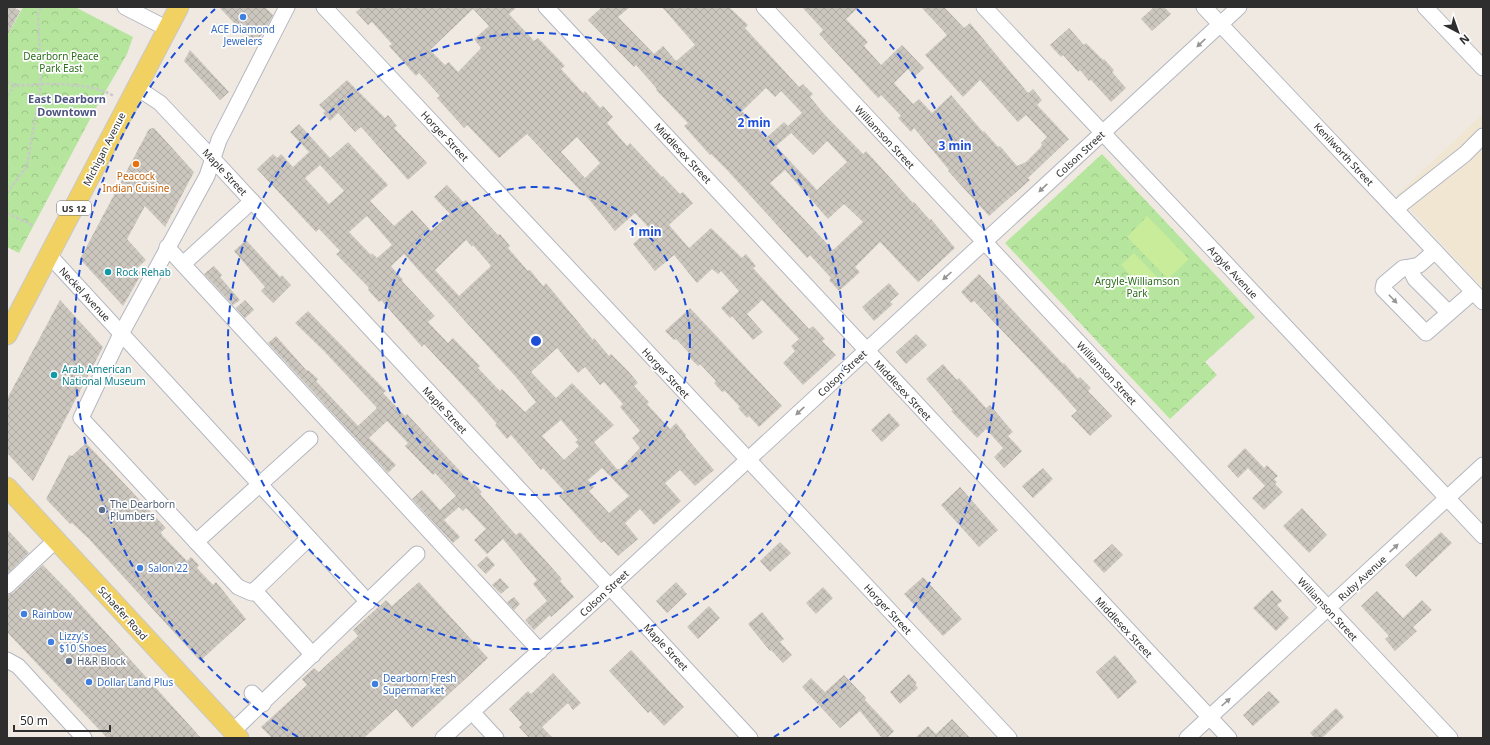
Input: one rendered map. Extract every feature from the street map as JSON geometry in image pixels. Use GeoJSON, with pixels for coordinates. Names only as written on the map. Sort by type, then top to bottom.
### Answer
{"type":"FeatureCollection","features":[{"type":"Feature","properties":{"kind":"main road","name":"Michigan Avenue"},"geometry":{"type":"LineString","coordinates":[[7,335],[179,7]]}},
{"type":"Feature","properties":{"kind":"main road","name":"Schaefer Road"},"geometry":{"type":"LineString","coordinates":[[7,487],[236,735]]}},
{"type":"Feature","properties":{"kind":"street"},"geometry":{"type":"LineString","coordinates":[[125,7],[168,29]]}},
{"type":"Feature","properties":{"kind":"street"},"geometry":{"type":"LineString","coordinates":[[287,7],[219,140],[207,176],[121,334],[82,418],[238,588],[252,592],[309,538]]}},
{"type":"Feature","properties":{"kind":"street","name":"Horger Street"},"geometry":{"type":"LineString","coordinates":[[324,7],[1009,738]]}},
{"type":"Feature","properties":{"kind":"street","name":"Middlesex Street"},"geometry":{"type":"LineString","coordinates":[[546,7],[1229,738]]}},
{"type":"Feature","properties":{"kind":"street","name":"Williamson Street"},"geometry":{"type":"LineString","coordinates":[[764,7],[1450,738]]}},
{"type":"Feature","properties":{"kind":"street","name":"Argyle Avenue"},"geometry":{"type":"LineString","coordinates":[[984,7],[1102,134],[1483,536]]}},
{"type":"Feature","properties":{"kind":"street","name":"Kenilworth Street"},"geometry":{"type":"LineString","coordinates":[[1204,7],[1478,297]]}},
{"type":"Feature","properties":{"kind":"street","name":"Colson Street"},"geometry":{"type":"LineString","coordinates":[[443,738],[610,587],[1240,7]]}},
{"type":"Feature","properties":{"kind":"street"},"geometry":{"type":"LineString","coordinates":[[1425,7],[1483,68]]}},
{"type":"Feature","properties":{"kind":"street","name":"Maple Street"},"geometry":{"type":"LineString","coordinates":[[136,87],[160,103],[212,158],[750,738]]}},
{"type":"Feature","properties":{"kind":"street"},"geometry":{"type":"LineString","coordinates":[[1396,210],[1410,197],[1465,154],[1483,136]]}},
{"type":"Feature","properties":{"kind":"street"},"geometry":{"type":"LineString","coordinates":[[183,264],[252,201]]}},
{"type":"Feature","properties":{"kind":"street"},"geometry":{"type":"LineString","coordinates":[[167,247],[540,651]]}},
{"type":"Feature","properties":{"kind":"street"},"geometry":{"type":"LineString","coordinates":[[1435,251],[1419,265],[1404,268],[1384,284],[1383,289],[1426,333],[1449,313],[1478,297]]}},
{"type":"Feature","properties":{"kind":"street","name":"Neckel Avenue"},"geometry":{"type":"LineString","coordinates":[[49,255],[368,602]]}},
{"type":"Feature","properties":{"kind":"street"},"geometry":{"type":"LineString","coordinates":[[1411,267],[1415,279],[1449,313]]}},
{"type":"Feature","properties":{"kind":"street"},"geometry":{"type":"LineString","coordinates":[[196,542],[310,439]]}},
{"type":"Feature","properties":{"kind":"street","name":"Ruby Avenue"},"geometry":{"type":"LineString","coordinates":[[1187,738],[1483,465]]}},
{"type":"Feature","properties":{"kind":"street"},"geometry":{"type":"LineString","coordinates":[[7,586],[56,540]]}},
{"type":"Feature","properties":{"kind":"street"},"geometry":{"type":"LineString","coordinates":[[236,735],[258,698],[284,676],[313,655],[418,554]]}},
{"type":"Feature","properties":{"kind":"street"},"geometry":{"type":"LineString","coordinates":[[254,590],[313,655]]}},
{"type":"Feature","properties":{"kind":"street"},"geometry":{"type":"LineString","coordinates":[[7,660],[18,666],[84,738]]}},
{"type":"Feature","properties":{"kind":"street"},"geometry":{"type":"LineString","coordinates":[[472,712],[496,738]]}},
{"type":"Feature","properties":{"kind":"path"},"geometry":{"type":"LineString","coordinates":[[7,193],[27,166],[41,84],[38,14],[41,7]]}},
{"type":"Feature","properties":{"kind":"path"},"geometry":{"type":"LineString","coordinates":[[7,82],[15,86],[41,84],[95,88],[114,96]]}},
{"type":"Feature","properties":{"kind":"path"},"geometry":{"type":"LineString","coordinates":[[7,95],[15,86]]}},
{"type":"Feature","properties":{"kind":"path"},"geometry":{"type":"LineString","coordinates":[[7,213],[34,226]]}},
{"type":"Feature","properties":{"kind":"shaded area"},"geometry":{"type":"Polygon","coordinates":[[[1483,114],[1483,288],[1397,195],[1483,114]]]}},
{"type":"Feature","properties":{"kind":"green space","name":"Dearborn Peace Park East"},"geometry":{"type":"Polygon","coordinates":[[[23,7],[75,7],[133,37],[127,54],[97,106],[19,253],[7,247],[7,36],[23,7]]]}},
{"type":"Feature","properties":{"kind":"green space","name":"Argyle-Williamson Park"},"geometry":{"type":"Polygon","coordinates":[[[1102,154],[1255,317],[1205,362],[1217,375],[1170,419],[1005,243],[1102,154]]]}},
{"type":"Feature","properties":{"kind":"green space"},"geometry":{"type":"Polygon","coordinates":[[[1147,216],[1189,259],[1168,279],[1127,237],[1147,216]]]}},
{"type":"Feature","properties":{"kind":"green space"},"geometry":{"type":"Polygon","coordinates":[[[1134,253],[1159,279],[1145,292],[1121,265],[1134,253]]]}},
{"type":"Feature","properties":{"kind":"building"},"geometry":{"type":"Polygon","coordinates":[[[7,7],[13,7],[20,11],[7,36],[7,7]]]}},
{"type":"Feature","properties":{"kind":"building","name":"ACE Diamond Jewelers"},"geometry":{"type":"Polygon","coordinates":[[[219,7],[265,7],[273,15],[263,34],[253,43],[219,7]]]}},
{"type":"Feature","properties":{"kind":"building"},"geometry":{"type":"Polygon","coordinates":[[[362,7],[517,7],[509,14],[534,41],[538,38],[565,66],[561,69],[583,93],[585,91],[600,108],[603,106],[613,117],[607,123],[627,146],[630,143],[662,177],[663,176],[680,194],[683,192],[693,203],[669,225],[689,248],[711,228],[742,258],[746,254],[756,266],[753,268],[809,329],[813,326],[825,339],[822,341],[836,355],[803,385],[783,363],[795,351],[791,346],[799,339],[762,300],[747,314],[763,332],[753,340],[732,316],[730,318],[721,308],[739,291],[721,271],[718,274],[712,269],[697,283],[674,255],[655,271],[633,244],[650,229],[635,213],[615,231],[592,203],[527,134],[499,158],[467,125],[464,128],[437,98],[440,96],[419,73],[416,76],[389,46],[392,44],[372,22],[368,25],[356,12],[362,7]],[[473,9],[430,50],[445,65],[449,62],[458,72],[481,48],[474,39],[489,26],[473,9]],[[577,137],[561,152],[585,178],[600,163],[577,137]]]}},
{"type":"Feature","properties":{"kind":"building"},"geometry":{"type":"Polygon","coordinates":[[[602,7],[630,7],[618,17],[654,54],[663,46],[676,61],[695,45],[662,7],[729,7],[748,25],[745,28],[799,87],[803,84],[813,94],[810,97],[825,115],[863,154],[866,151],[913,203],[914,202],[930,220],[931,219],[955,248],[918,282],[880,242],[855,267],[860,272],[839,291],[829,280],[831,278],[810,255],[807,258],[727,170],[711,154],[710,155],[684,126],[688,123],[656,90],[657,89],[636,65],[634,67],[588,20],[602,7]],[[766,88],[742,111],[766,138],[784,122],[788,126],[802,113],[781,91],[775,97],[766,88]],[[791,133],[776,146],[817,190],[847,162],[827,141],[813,155],[791,133]],[[785,170],[770,183],[833,250],[863,222],[844,204],[828,219],[785,170]]]}},
{"type":"Feature","properties":{"kind":"building"},"geometry":{"type":"Polygon","coordinates":[[[802,7],[859,7],[846,19],[868,42],[864,46],[881,65],[902,45],[924,68],[914,77],[908,69],[894,83],[913,104],[919,99],[932,113],[951,95],[983,132],[984,131],[998,147],[1000,146],[1017,166],[1026,162],[1040,148],[1042,145],[1041,143],[1047,137],[1026,115],[1018,122],[980,80],[963,97],[925,55],[947,35],[921,7],[944,7],[964,28],[970,23],[1028,93],[1033,89],[1042,100],[1037,105],[1069,139],[1028,178],[1030,180],[989,216],[948,171],[949,170],[914,128],[911,132],[898,118],[901,116],[881,95],[878,98],[819,34],[823,30],[802,7]]]}},
{"type":"Feature","properties":{"kind":"building"},"geometry":{"type":"Polygon","coordinates":[[[1154,7],[1164,7],[1171,14],[1152,31],[1141,19],[1154,7]]]}},
{"type":"Feature","properties":{"kind":"building"},"geometry":{"type":"Polygon","coordinates":[[[1069,28],[1084,45],[1086,43],[1103,60],[1104,59],[1114,70],[1112,72],[1126,88],[1111,102],[1091,80],[1089,81],[1080,70],[1078,72],[1063,55],[1061,57],[1050,45],[1069,28]]]}},
{"type":"Feature","properties":{"kind":"building"},"geometry":{"type":"Polygon","coordinates":[[[190,50],[229,92],[220,100],[184,61],[190,50]]]}},
{"type":"Feature","properties":{"kind":"building"},"geometry":{"type":"Polygon","coordinates":[[[347,80],[385,118],[388,115],[397,126],[394,128],[427,163],[408,180],[361,127],[355,132],[338,113],[330,121],[323,113],[325,111],[319,105],[347,80]]]}},
{"type":"Feature","properties":{"kind":"building"},"geometry":{"type":"Polygon","coordinates":[[[299,124],[330,158],[348,142],[388,185],[370,201],[394,226],[412,210],[431,231],[450,214],[434,197],[447,185],[463,202],[466,200],[498,235],[500,234],[510,246],[508,248],[528,271],[530,270],[543,286],[546,283],[593,340],[594,338],[609,356],[611,354],[629,372],[638,383],[634,386],[649,402],[647,404],[670,429],[676,423],[714,470],[695,486],[680,470],[665,483],[681,501],[654,525],[640,509],[625,523],[638,539],[618,556],[604,541],[601,543],[559,496],[564,491],[543,468],[541,470],[511,435],[507,439],[495,425],[497,424],[478,402],[424,344],[422,347],[381,300],[379,302],[368,290],[369,288],[336,254],[340,251],[319,229],[316,232],[257,169],[273,154],[277,158],[281,154],[293,167],[309,152],[290,132],[299,124]],[[320,165],[305,178],[329,204],[344,191],[320,165]],[[367,216],[349,232],[371,255],[372,253],[377,258],[392,245],[367,216]],[[466,240],[435,270],[459,296],[491,266],[473,245],[472,247],[466,240]],[[404,254],[391,266],[403,280],[402,281],[435,316],[428,322],[448,343],[453,338],[480,366],[478,368],[500,391],[502,389],[525,412],[536,402],[516,377],[404,254]],[[557,348],[531,372],[556,398],[572,383],[614,425],[594,442],[617,469],[620,469],[640,448],[632,438],[640,431],[620,407],[623,404],[604,382],[600,385],[585,367],[578,373],[557,348]],[[561,420],[542,436],[564,460],[579,446],[575,442],[578,440],[561,420]],[[602,468],[588,480],[594,487],[589,491],[609,513],[629,496],[602,468]]]}},
{"type":"Feature","properties":{"kind":"building"},"geometry":{"type":"Polygon","coordinates":[[[154,128],[194,172],[165,227],[145,206],[127,239],[146,260],[137,268],[142,273],[123,306],[80,259],[149,129],[154,128]]]}},
{"type":"Feature","properties":{"kind":"building"},"geometry":{"type":"Polygon","coordinates":[[[246,240],[280,277],[282,275],[291,285],[273,303],[261,291],[265,287],[234,251],[246,240]]]}},
{"type":"Feature","properties":{"kind":"building"},"geometry":{"type":"Polygon","coordinates":[[[214,266],[222,275],[220,277],[240,300],[233,305],[204,274],[214,266]]]}},
{"type":"Feature","properties":{"kind":"building"},"geometry":{"type":"Polygon","coordinates":[[[979,274],[1063,364],[1064,363],[1078,379],[1080,377],[1091,388],[1088,391],[1112,416],[1090,436],[1071,416],[1077,411],[1062,394],[974,301],[971,303],[961,292],[979,274]]]}},
{"type":"Feature","properties":{"kind":"building"},"geometry":{"type":"Polygon","coordinates":[[[889,283],[899,294],[890,302],[893,304],[874,321],[862,307],[889,283]]]}},
{"type":"Feature","properties":{"kind":"building"},"geometry":{"type":"Polygon","coordinates":[[[60,300],[103,347],[33,481],[7,453],[7,399],[60,300]]]}},
{"type":"Feature","properties":{"kind":"building"},"geometry":{"type":"Polygon","coordinates":[[[245,300],[254,310],[245,318],[236,308],[245,300]]]}},
{"type":"Feature","properties":{"kind":"building"},"geometry":{"type":"Polygon","coordinates":[[[690,308],[782,406],[759,427],[749,416],[747,418],[738,408],[740,407],[725,391],[722,392],[714,383],[716,381],[700,364],[698,366],[689,357],[691,355],[676,339],[674,340],[665,331],[690,308]]]}},
{"type":"Feature","properties":{"kind":"building"},"geometry":{"type":"Polygon","coordinates":[[[308,311],[386,391],[383,393],[405,416],[407,414],[472,484],[474,483],[482,492],[480,494],[516,535],[520,532],[562,579],[560,581],[574,597],[551,617],[550,615],[534,630],[525,620],[547,601],[533,584],[537,580],[503,539],[487,554],[474,540],[486,529],[466,508],[463,511],[459,507],[444,520],[460,537],[453,543],[412,499],[422,490],[440,510],[456,496],[435,473],[433,475],[405,446],[408,443],[387,421],[369,438],[396,465],[388,473],[268,343],[276,336],[307,371],[308,370],[318,379],[316,381],[358,426],[377,408],[323,350],[295,323],[308,311]]]}},
{"type":"Feature","properties":{"kind":"building"},"geometry":{"type":"Polygon","coordinates":[[[916,334],[927,345],[906,364],[896,352],[916,334]]]}},
{"type":"Feature","properties":{"kind":"building"},"geometry":{"type":"Polygon","coordinates":[[[943,364],[957,380],[959,378],[986,408],[990,405],[1013,432],[1008,436],[1022,451],[1004,468],[994,457],[1003,448],[986,429],[977,438],[951,411],[953,410],[926,379],[943,364]]]}},
{"type":"Feature","properties":{"kind":"building"},"geometry":{"type":"Polygon","coordinates":[[[889,413],[900,425],[882,442],[871,430],[889,413]]]}},
{"type":"Feature","properties":{"kind":"building"},"geometry":{"type":"Polygon","coordinates":[[[86,443],[166,528],[161,532],[162,535],[187,561],[191,557],[199,565],[197,568],[213,585],[216,582],[246,619],[200,661],[89,539],[72,523],[70,524],[46,499],[69,455],[72,456],[86,443]]]}},
{"type":"Feature","properties":{"kind":"building"},"geometry":{"type":"Polygon","coordinates":[[[1245,448],[1264,468],[1267,465],[1278,476],[1274,479],[1277,482],[1275,484],[1283,492],[1264,510],[1252,498],[1265,486],[1248,468],[1238,478],[1227,466],[1245,448]]]}},
{"type":"Feature","properties":{"kind":"building"},"geometry":{"type":"Polygon","coordinates":[[[1043,468],[1053,479],[1033,498],[1022,486],[1043,468]]]}},
{"type":"Feature","properties":{"kind":"building"},"geometry":{"type":"Polygon","coordinates":[[[960,487],[998,530],[979,547],[941,505],[960,487]]]}},
{"type":"Feature","properties":{"kind":"building"},"geometry":{"type":"Polygon","coordinates":[[[1302,508],[1327,535],[1309,553],[1283,526],[1302,508]]]}},
{"type":"Feature","properties":{"kind":"building"},"geometry":{"type":"Polygon","coordinates":[[[7,529],[29,553],[7,574],[7,529]]]}},
{"type":"Feature","properties":{"kind":"building"},"geometry":{"type":"Polygon","coordinates":[[[1441,532],[1452,543],[1416,577],[1405,565],[1441,532]]]}},
{"type":"Feature","properties":{"kind":"building"},"geometry":{"type":"Polygon","coordinates":[[[780,542],[791,553],[770,572],[760,561],[780,542]]]}},
{"type":"Feature","properties":{"kind":"building"},"geometry":{"type":"Polygon","coordinates":[[[1112,544],[1123,555],[1104,573],[1093,561],[1112,544]]]}},
{"type":"Feature","properties":{"kind":"building"},"geometry":{"type":"Polygon","coordinates":[[[487,556],[495,565],[486,574],[477,565],[487,556]]]}},
{"type":"Feature","properties":{"kind":"building"},"geometry":{"type":"Polygon","coordinates":[[[43,565],[74,597],[201,738],[107,738],[7,632],[7,595],[13,593],[43,565]]]}},
{"type":"Feature","properties":{"kind":"building"},"geometry":{"type":"Polygon","coordinates":[[[923,577],[962,619],[943,636],[904,594],[923,577]]]}},
{"type":"Feature","properties":{"kind":"building"},"geometry":{"type":"Polygon","coordinates":[[[500,578],[509,587],[501,594],[492,585],[500,578]]]}},
{"type":"Feature","properties":{"kind":"building"},"geometry":{"type":"Polygon","coordinates":[[[419,582],[488,658],[412,728],[396,709],[364,738],[272,738],[261,727],[307,685],[302,679],[314,668],[319,672],[358,636],[353,630],[386,600],[392,606],[419,582]]]}},
{"type":"Feature","properties":{"kind":"building"},"geometry":{"type":"Polygon","coordinates":[[[676,582],[687,594],[667,613],[656,601],[676,582]]]}},
{"type":"Feature","properties":{"kind":"building"},"geometry":{"type":"Polygon","coordinates":[[[823,587],[833,598],[816,614],[806,603],[823,587]]]}},
{"type":"Feature","properties":{"kind":"building"},"geometry":{"type":"Polygon","coordinates":[[[1272,590],[1282,601],[1277,605],[1289,618],[1276,631],[1253,608],[1272,590]]]}},
{"type":"Feature","properties":{"kind":"building"},"geometry":{"type":"Polygon","coordinates":[[[1377,591],[1403,618],[1422,600],[1432,610],[1413,627],[1417,631],[1395,651],[1385,639],[1389,636],[1361,606],[1377,591]]]}},
{"type":"Feature","properties":{"kind":"building"},"geometry":{"type":"Polygon","coordinates":[[[514,597],[520,604],[514,610],[507,602],[514,597]]]}},
{"type":"Feature","properties":{"kind":"building"},"geometry":{"type":"Polygon","coordinates":[[[709,606],[720,618],[698,639],[687,627],[709,606]]]}},
{"type":"Feature","properties":{"kind":"building"},"geometry":{"type":"Polygon","coordinates":[[[762,612],[784,639],[780,642],[792,655],[783,663],[771,650],[770,651],[748,624],[762,612]]]}},
{"type":"Feature","properties":{"kind":"building"},"geometry":{"type":"Polygon","coordinates":[[[631,650],[684,707],[664,726],[650,711],[648,713],[609,671],[631,650]]]}},
{"type":"Feature","properties":{"kind":"building"},"geometry":{"type":"Polygon","coordinates":[[[1115,655],[1137,682],[1118,699],[1096,672],[1115,655]]]}},
{"type":"Feature","properties":{"kind":"building"},"geometry":{"type":"Polygon","coordinates":[[[553,673],[581,703],[573,710],[568,703],[542,727],[553,738],[529,738],[519,727],[522,724],[509,709],[528,691],[531,694],[553,673]]]}},
{"type":"Feature","properties":{"kind":"building"},"geometry":{"type":"Polygon","coordinates":[[[909,674],[917,683],[915,684],[918,688],[900,704],[890,692],[909,674]]]}},
{"type":"Feature","properties":{"kind":"building"},"geometry":{"type":"Polygon","coordinates":[[[844,675],[894,731],[887,738],[882,738],[860,711],[840,728],[802,687],[811,678],[825,692],[844,675]]]}},
{"type":"Feature","properties":{"kind":"building"},"geometry":{"type":"Polygon","coordinates":[[[1269,691],[1280,702],[1253,726],[1243,715],[1269,691]]]}},
{"type":"Feature","properties":{"kind":"building"},"geometry":{"type":"Polygon","coordinates":[[[1336,708],[1344,717],[1322,738],[1315,738],[1310,733],[1336,708]]]}},
{"type":"Feature","properties":{"kind":"building"},"geometry":{"type":"Polygon","coordinates":[[[952,719],[970,738],[915,738],[928,726],[936,734],[952,719]]]}},
{"type":"Feature","properties":{"kind":"place","name":"ACE Diamond Jewelers"},"geometry":{"type":"Point","coordinates":[243,17]}},
{"type":"Feature","properties":{"kind":"place","name":"Peacock Indian Cuisine"},"geometry":{"type":"Point","coordinates":[136,164]}},
{"type":"Feature","properties":{"kind":"place","name":"Rock Rehab"},"geometry":{"type":"Point","coordinates":[108,272]}},
{"type":"Feature","properties":{"kind":"place","name":"Arab American National Museum"},"geometry":{"type":"Point","coordinates":[54,375]}},
{"type":"Feature","properties":{"kind":"place","name":"The Dearborn Plumbers"},"geometry":{"type":"Point","coordinates":[102,510]}},
{"type":"Feature","properties":{"kind":"place","name":"Salon 22"},"geometry":{"type":"Point","coordinates":[140,568]}},
{"type":"Feature","properties":{"kind":"place","name":"Rainbow"},"geometry":{"type":"Point","coordinates":[24,614]}},
{"type":"Feature","properties":{"kind":"place","name":"Lizzy's $10 Shoes"},"geometry":{"type":"Point","coordinates":[51,642]}},
{"type":"Feature","properties":{"kind":"place","name":"H&R Block"},"geometry":{"type":"Point","coordinates":[69,661]}},
{"type":"Feature","properties":{"kind":"place","name":"Dollar Land Plus"},"geometry":{"type":"Point","coordinates":[89,682]}},
{"type":"Feature","properties":{"kind":"place","name":"Dearborn Fresh Supermarket"},"geometry":{"type":"Point","coordinates":[375,684]}},
{"type":"Feature","properties":{"kind":"district","name":"East Dearborn Downtown"},"geometry":{"type":"Point","coordinates":[67,104]}}]}
